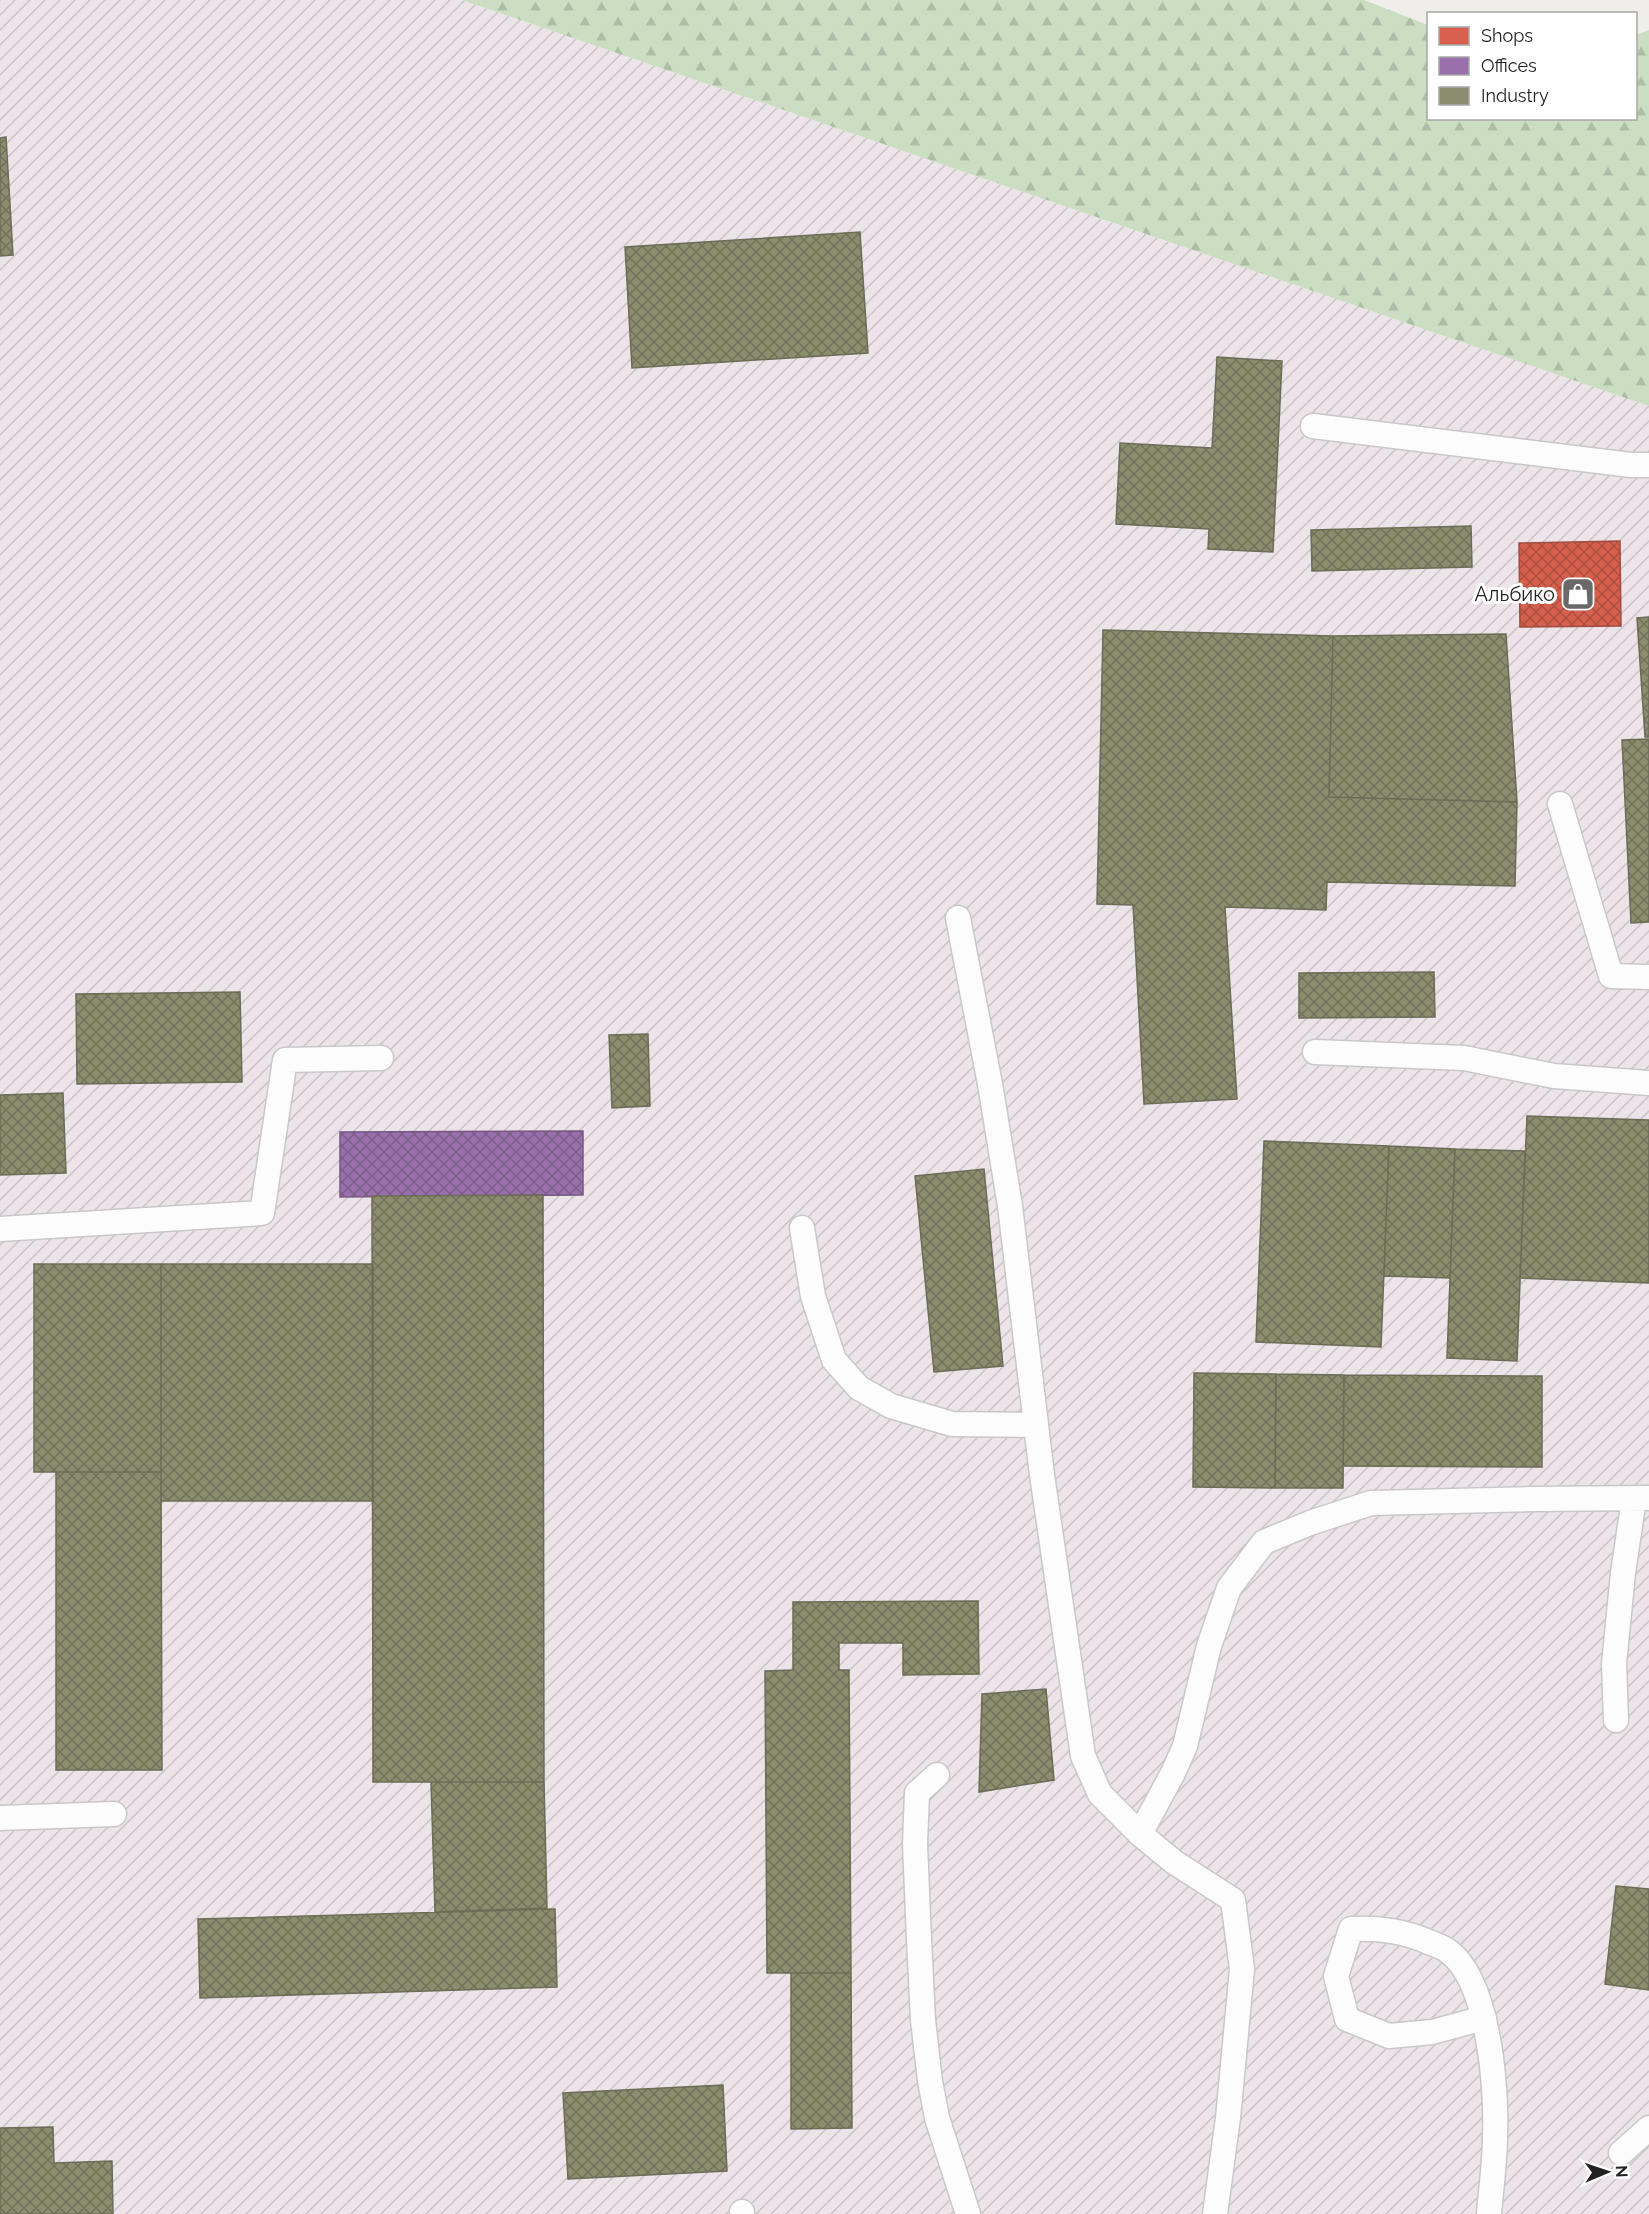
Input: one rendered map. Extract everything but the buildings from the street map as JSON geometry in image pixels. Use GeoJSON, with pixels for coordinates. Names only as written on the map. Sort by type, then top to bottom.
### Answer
{"type":"FeatureCollection","features":[{"type":"Feature","properties":{"kind":"lane"},"geometry":{"type":"LineString","coordinates":[[1314,426],[1631,465],[1649,465]]}},
{"type":"Feature","properties":{"kind":"lane"},"geometry":{"type":"LineString","coordinates":[[1560,804],[1611,976],[1649,977]]}},
{"type":"Feature","properties":{"kind":"lane"},"geometry":{"type":"LineString","coordinates":[[958,918],[990,1084],[1010,1206],[1043,1487],[1083,1756],[1100,1794],[1140,1834],[1174,1862],[1233,1900],[1242,1969],[1228,2118],[1215,2214]]}},
{"type":"Feature","properties":{"kind":"lane"},"geometry":{"type":"LineString","coordinates":[[1315,1052],[1464,1058],[1554,1076],[1649,1083]]}},
{"type":"Feature","properties":{"kind":"lane"},"geometry":{"type":"LineString","coordinates":[[0,1229],[262,1213],[285,1060],[381,1058]]}},
{"type":"Feature","properties":{"kind":"lane"},"geometry":{"type":"LineString","coordinates":[[802,1228],[813,1296],[834,1360],[859,1388],[891,1406],[952,1424],[1036,1425]]}},
{"type":"Feature","properties":{"kind":"lane"},"geometry":{"type":"LineString","coordinates":[[1140,1834],[1185,1746],[1209,1646],[1229,1588],[1264,1542],[1310,1523],[1371,1503],[1642,1499],[1623,1573],[1614,1664],[1616,1720]]}},
{"type":"Feature","properties":{"kind":"lane"},"geometry":{"type":"LineString","coordinates":[[937,1775],[917,1793],[915,1844],[923,2020],[930,2082],[937,2118],[968,2214]]}},
{"type":"Feature","properties":{"kind":"lane"},"geometry":{"type":"LineString","coordinates":[[0,1818],[114,1814]]}},
{"type":"Feature","properties":{"kind":"lane"},"geometry":{"type":"LineString","coordinates":[[1484,2018],[1432,2032],[1389,2036],[1347,2019],[1336,1976],[1351,1929],[1380,1928],[1415,1936],[1448,1951],[1468,1974],[1484,2018],[1494,2088],[1496,2136],[1489,2214]]}},
{"type":"Feature","properties":{"kind":"lane"},"geometry":{"type":"LineString","coordinates":[[1620,2153],[1649,2128]]}},
{"type":"Feature","properties":{"kind":"shaded area"},"geometry":{"type":"Polygon","coordinates":[[[0,0],[462,0],[1649,406],[1649,2214],[0,2214],[0,0]]]}},
{"type":"Feature","properties":{"kind":"green space"},"geometry":{"type":"Polygon","coordinates":[[[462,0],[1364,0],[1427,25],[1427,120],[1637,120],[1637,35],[1649,30],[1649,406],[462,0]]]}},
{"type":"Feature","properties":{"kind":"place","name":"Альбико"},"geometry":{"type":"Point","coordinates":[1578,594]}}]}
